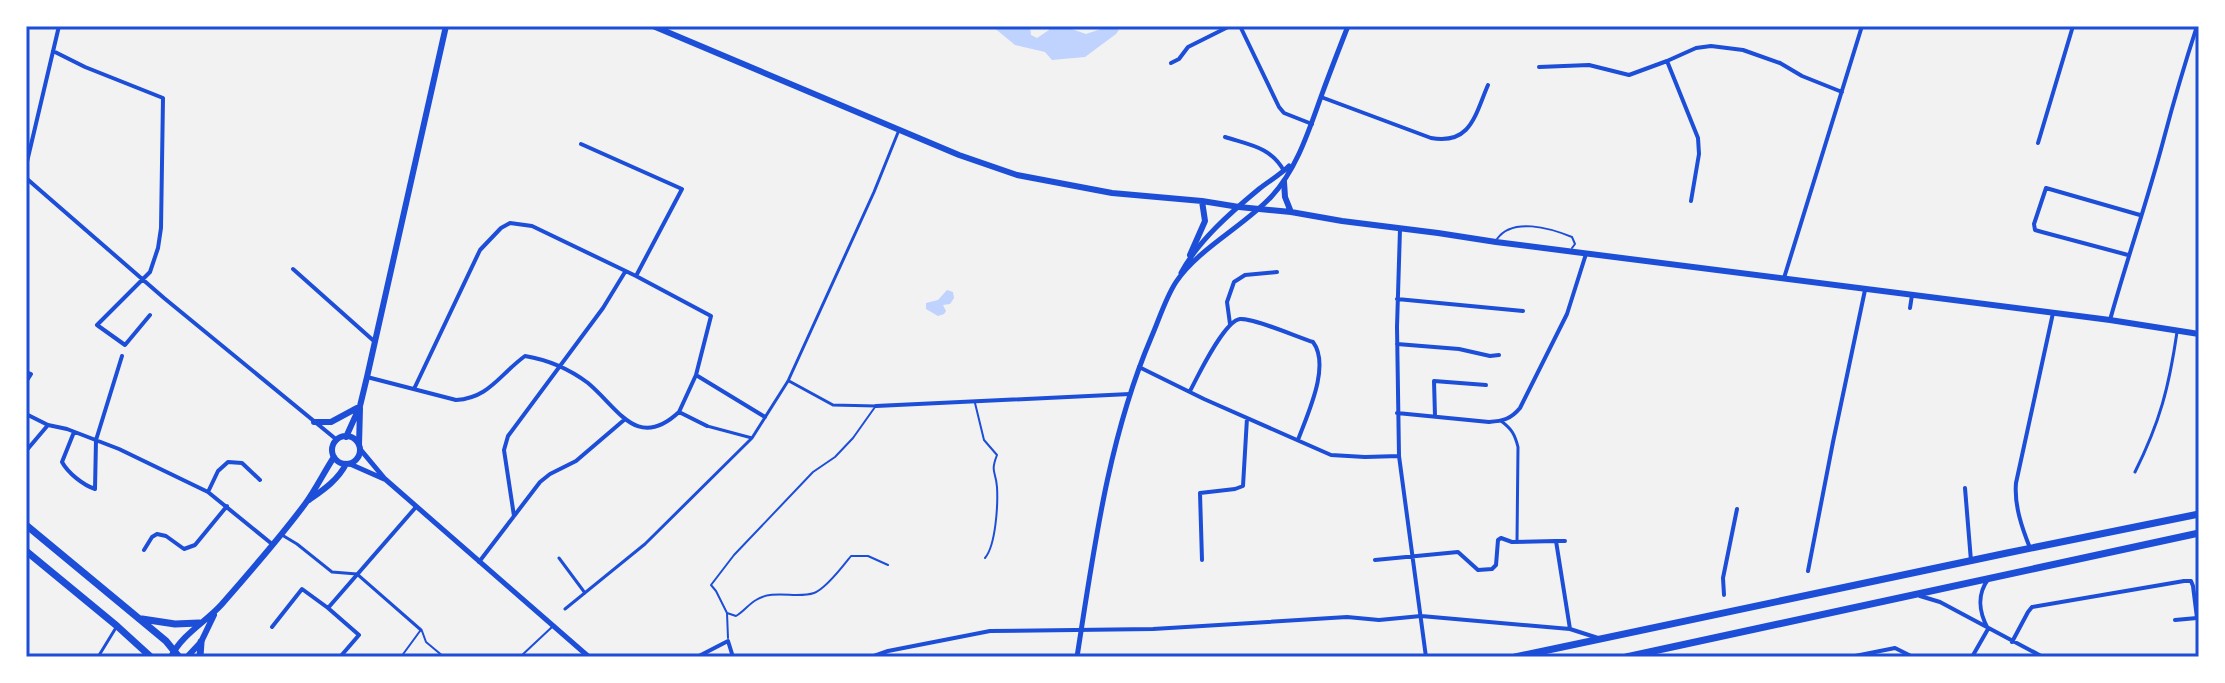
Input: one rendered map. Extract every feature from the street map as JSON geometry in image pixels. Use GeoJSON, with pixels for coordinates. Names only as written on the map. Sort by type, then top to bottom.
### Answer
{"type":"FeatureCollection","features":[{"type":"Feature","properties":{"kind":"main road"},"geometry":{"type":"LineString","coordinates":[[346,437],[360,406],[446,26]]}},
{"type":"Feature","properties":{"kind":"main road"},"geometry":{"type":"LineString","coordinates":[[653,26],[959,155],[1017,175],[1112,193],[1291,212],[1570,252],[2199,334]]}},
{"type":"Feature","properties":{"kind":"main road"},"geometry":{"type":"LineString","coordinates":[[1284,182],[1285,197],[1291,212]]}},
{"type":"Feature","properties":{"kind":"main road"},"geometry":{"type":"LineString","coordinates":[[1190,255],[1205,221],[1202,201]]}},
{"type":"Feature","properties":{"kind":"main road"},"geometry":{"type":"LineString","coordinates":[[314,422],[331,422],[360,406]]}},
{"type":"Feature","properties":{"kind":"main road"},"geometry":{"type":"LineString","coordinates":[[306,502],[331,484],[348,464],[359,457],[360,406]]}},
{"type":"Feature","properties":{"kind":"main road"},"geometry":{"type":"LineString","coordinates":[[187,657],[201,642],[216,611],[306,502],[334,457],[333,448],[337,440],[354,438],[360,447]]}},
{"type":"Feature","properties":{"kind":"main road"},"geometry":{"type":"LineString","coordinates":[[334,457],[348,464]]}},
{"type":"Feature","properties":{"kind":"main road"},"geometry":{"type":"LineString","coordinates":[[1515,657],[2199,514]]}},
{"type":"Feature","properties":{"kind":"main road"},"geometry":{"type":"LineString","coordinates":[[26,525],[166,641],[175,655],[199,623],[216,611]]}},
{"type":"Feature","properties":{"kind":"main road"},"geometry":{"type":"LineString","coordinates":[[1626,657],[2199,533]]}},
{"type":"Feature","properties":{"kind":"main road"},"geometry":{"type":"LineString","coordinates":[[26,551],[151,657]]}},
{"type":"Feature","properties":{"kind":"main road"},"geometry":{"type":"LineString","coordinates":[[138,618],[175,624],[199,623]]}},
{"type":"Feature","properties":{"kind":"main road"},"geometry":{"type":"LineString","coordinates":[[200,657],[201,642]]}},
{"type":"Feature","properties":{"kind":"street"},"geometry":{"type":"LineString","coordinates":[[26,166],[59,26]]}},
{"type":"Feature","properties":{"kind":"street"},"geometry":{"type":"LineString","coordinates":[[1171,63],[1179,59],[1188,47],[1230,26]]}},
{"type":"Feature","properties":{"kind":"street"},"geometry":{"type":"LineString","coordinates":[[1240,26],[1279,107],[1284,113],[1312,124]]}},
{"type":"Feature","properties":{"kind":"street"},"geometry":{"type":"LineString","coordinates":[[1177,281],[1284,182],[1312,124],[1348,26]]}},
{"type":"Feature","properties":{"kind":"street"},"geometry":{"type":"LineString","coordinates":[[1784,278],[1862,26]]}},
{"type":"Feature","properties":{"kind":"street"},"geometry":{"type":"LineString","coordinates":[[2038,143],[2073,27],[2066,26]]}},
{"type":"Feature","properties":{"kind":"street"},"geometry":{"type":"LineString","coordinates":[[2110,320],[2197,26]]}},
{"type":"Feature","properties":{"kind":"street"},"geometry":{"type":"LineString","coordinates":[[1539,67],[1589,65],[1629,75],[1696,48],[1711,46],[1743,50],[1780,63],[1802,76],[1842,92]]}},
{"type":"Feature","properties":{"kind":"street"},"geometry":{"type":"LineString","coordinates":[[53,51],[163,98],[160,238],[153,264],[150,272],[97,325],[125,345],[150,315]]}},
{"type":"Feature","properties":{"kind":"street"},"geometry":{"type":"LineString","coordinates":[[1667,61],[1698,138],[1699,154],[1691,201]]}},
{"type":"Feature","properties":{"kind":"street"},"geometry":{"type":"LineString","coordinates":[[1321,97],[1444,141],[1469,128],[1488,85]]}},
{"type":"Feature","properties":{"kind":"street"},"geometry":{"type":"LineString","coordinates":[[565,609],[645,544],[752,438],[788,381],[899,130]]}},
{"type":"Feature","properties":{"kind":"street"},"geometry":{"type":"LineString","coordinates":[[1225,137],[1266,150],[1284,171]]}},
{"type":"Feature","properties":{"kind":"street"},"geometry":{"type":"LineString","coordinates":[[581,144],[682,189],[636,276]]}},
{"type":"Feature","properties":{"kind":"street"},"geometry":{"type":"LineString","coordinates":[[1077,657],[1107,482],[1139,367],[1190,255],[1239,207],[1295,160]]}},
{"type":"Feature","properties":{"kind":"street"},"geometry":{"type":"LineString","coordinates":[[26,178],[337,440]]}},
{"type":"Feature","properties":{"kind":"street"},"geometry":{"type":"LineString","coordinates":[[2128,255],[2035,230],[2034,224],[2046,188],[2140,215]]}},
{"type":"Feature","properties":{"kind":"street"},"geometry":{"type":"LineString","coordinates":[[367,377],[456,400],[469,399],[483,394],[525,356],[560,365],[586,382],[624,420],[638,428],[653,428],[667,423],[679,412],[696,375],[711,316],[532,226],[510,223],[480,250],[414,389]]}},
{"type":"Feature","properties":{"kind":"street"},"geometry":{"type":"LineString","coordinates":[[1400,229],[1397,299],[1399,456],[1426,657]]}},
{"type":"Feature","properties":{"kind":"street"},"geometry":{"type":"LineString","coordinates":[[1397,413],[1489,422],[1513,417],[1567,314],[1586,254]]}},
{"type":"Feature","properties":{"kind":"street"},"geometry":{"type":"LineString","coordinates":[[293,269],[375,342]]}},
{"type":"Feature","properties":{"kind":"street"},"geometry":{"type":"LineString","coordinates":[[514,516],[504,444],[603,308],[625,272]]}},
{"type":"Feature","properties":{"kind":"street"},"geometry":{"type":"LineString","coordinates":[[1230,324],[1227,302],[1234,282],[1245,275],[1277,272]]}},
{"type":"Feature","properties":{"kind":"street"},"geometry":{"type":"LineString","coordinates":[[1808,571],[1865,290]]}},
{"type":"Feature","properties":{"kind":"street"},"geometry":{"type":"LineString","coordinates":[[1910,308],[1912,295]]}},
{"type":"Feature","properties":{"kind":"street"},"geometry":{"type":"LineString","coordinates":[[1397,299],[1523,311]]}},
{"type":"Feature","properties":{"kind":"street"},"geometry":{"type":"LineString","coordinates":[[2030,548],[2015,492],[2053,313]]}},
{"type":"Feature","properties":{"kind":"street"},"geometry":{"type":"LineString","coordinates":[[1190,391],[1230,324],[1240,319],[1313,342],[1318,349],[1320,362],[1315,394],[1298,440]]}},
{"type":"Feature","properties":{"kind":"street"},"geometry":{"type":"LineString","coordinates":[[2135,472],[2152,437],[2167,392],[2177,332]]}},
{"type":"Feature","properties":{"kind":"street"},"geometry":{"type":"LineString","coordinates":[[1397,344],[1499,355]]}},
{"type":"Feature","properties":{"kind":"street"},"geometry":{"type":"LineString","coordinates":[[74,432],[62,462],[88,487],[95,489],[96,440],[122,356]]}},
{"type":"Feature","properties":{"kind":"street"},"geometry":{"type":"LineString","coordinates":[[1139,367],[1331,455],[1399,456]]}},
{"type":"Feature","properties":{"kind":"street"},"geometry":{"type":"LineString","coordinates":[[26,372],[31,374],[26,382]]}},
{"type":"Feature","properties":{"kind":"street"},"geometry":{"type":"LineString","coordinates":[[696,375],[765,417]]}},
{"type":"Feature","properties":{"kind":"street"},"geometry":{"type":"LineString","coordinates":[[788,381],[833,405],[876,406],[1130,394]]}},
{"type":"Feature","properties":{"kind":"street"},"geometry":{"type":"LineString","coordinates":[[1435,416],[1434,381],[1486,385]]}},
{"type":"Feature","properties":{"kind":"street"},"geometry":{"type":"LineString","coordinates":[[679,412],[707,426],[752,438]]}},
{"type":"Feature","properties":{"kind":"street"},"geometry":{"type":"LineString","coordinates":[[26,414],[48,425],[119,449],[208,492],[272,544]]}},
{"type":"Feature","properties":{"kind":"street"},"geometry":{"type":"LineString","coordinates":[[1202,560],[1200,493],[1243,486],[1247,418]]}},
{"type":"Feature","properties":{"kind":"street"},"geometry":{"type":"LineString","coordinates":[[479,562],[540,482],[576,461],[624,420]]}},
{"type":"Feature","properties":{"kind":"street"},"geometry":{"type":"LineString","coordinates":[[1501,421],[1514,433],[1518,447],[1517,542]]}},
{"type":"Feature","properties":{"kind":"street"},"geometry":{"type":"LineString","coordinates":[[26,451],[48,425]]}},
{"type":"Feature","properties":{"kind":"street"},"geometry":{"type":"LineString","coordinates":[[360,447],[385,479],[589,657]]}},
{"type":"Feature","properties":{"kind":"street"},"geometry":{"type":"LineString","coordinates":[[208,492],[218,471],[228,462],[242,463],[260,480]]}},
{"type":"Feature","properties":{"kind":"street"},"geometry":{"type":"LineString","coordinates":[[348,464],[385,479]]}},
{"type":"Feature","properties":{"kind":"street"},"geometry":{"type":"LineString","coordinates":[[1965,488],[1971,561]]}},
{"type":"Feature","properties":{"kind":"street"},"geometry":{"type":"LineString","coordinates":[[144,550],[157,534],[166,536],[184,549],[195,545],[227,506]]}},
{"type":"Feature","properties":{"kind":"street"},"geometry":{"type":"LineString","coordinates":[[328,608],[416,507]]}},
{"type":"Feature","properties":{"kind":"street"},"geometry":{"type":"LineString","coordinates":[[1724,595],[1723,578],[1737,509]]}},
{"type":"Feature","properties":{"kind":"street"},"geometry":{"type":"LineString","coordinates":[[281,534],[332,572],[357,574],[421,630]]}},
{"type":"Feature","properties":{"kind":"street"},"geometry":{"type":"LineString","coordinates":[[1375,560],[1458,552],[1478,570],[1492,569],[1496,565],[1498,540],[1501,538],[1512,542],[1565,541]]}},
{"type":"Feature","properties":{"kind":"street"},"geometry":{"type":"LineString","coordinates":[[1556,541],[1570,629]]}},
{"type":"Feature","properties":{"kind":"street"},"geometry":{"type":"LineString","coordinates":[[559,558],[585,593]]}},
{"type":"Feature","properties":{"kind":"street"},"geometry":{"type":"LineString","coordinates":[[1988,629],[1982,617],[1980,598],[1991,576]]}},
{"type":"Feature","properties":{"kind":"street"},"geometry":{"type":"LineString","coordinates":[[2012,642],[2032,607],[2191,581],[2198,618],[2175,620]]}},
{"type":"Feature","properties":{"kind":"street"},"geometry":{"type":"LineString","coordinates":[[272,627],[302,589],[359,635],[340,657]]}},
{"type":"Feature","properties":{"kind":"street"},"geometry":{"type":"LineString","coordinates":[[1915,594],[1940,602],[2043,657]]}},
{"type":"Feature","properties":{"kind":"street"},"geometry":{"type":"LineString","coordinates":[[871,657],[990,631],[1153,629],[1347,617],[1379,620],[1421,616],[1570,629],[1600,639]]}},
{"type":"Feature","properties":{"kind":"street"},"geometry":{"type":"LineString","coordinates":[[98,657],[117,626]]}},
{"type":"Feature","properties":{"kind":"street"},"geometry":{"type":"LineString","coordinates":[[1972,657],[1988,629]]}},
{"type":"Feature","properties":{"kind":"street"},"geometry":{"type":"LineString","coordinates":[[697,657],[728,641],[733,657]]}},
{"type":"Feature","properties":{"kind":"street"},"geometry":{"type":"LineString","coordinates":[[1850,657],[1895,648],[1913,657]]}},
{"type":"Feature","properties":{"kind":"lane"},"geometry":{"type":"LineString","coordinates":[[1496,242],[1497,236],[1506,230],[1529,226],[1572,237],[1575,244],[1570,252]]}},
{"type":"Feature","properties":{"kind":"lane"},"geometry":{"type":"LineString","coordinates":[[975,402],[984,440],[997,455],[992,468],[997,485],[993,534],[990,552],[985,558]]}},
{"type":"Feature","properties":{"kind":"lane"},"geometry":{"type":"LineString","coordinates":[[728,641],[727,613],[711,585],[734,555],[813,472],[831,461],[853,438],[876,406]]}},
{"type":"Feature","properties":{"kind":"lane"},"geometry":{"type":"LineString","coordinates":[[727,613],[736,616],[756,600],[770,595],[814,593],[851,556],[868,556],[888,565]]}},
{"type":"Feature","properties":{"kind":"lane"},"geometry":{"type":"LineString","coordinates":[[520,657],[552,626]]}},
{"type":"Feature","properties":{"kind":"lane"},"geometry":{"type":"LineString","coordinates":[[401,657],[421,630]]}},
{"type":"Feature","properties":{"kind":"lane"},"geometry":{"type":"LineString","coordinates":[[421,630],[426,642],[444,657]]}},
{"type":"Feature","properties":{"kind":"water"},"geometry":{"type":"Polygon","coordinates":[[[992,26],[1030,26],[1031,35],[1037,38],[1049,30],[1047,26],[1063,26],[1086,34],[1110,26],[1119,30],[1085,57],[1052,60],[1045,52],[1015,45],[992,26]]]}},
{"type":"Feature","properties":{"kind":"water"},"geometry":{"type":"Polygon","coordinates":[[[947,290],[953,292],[954,298],[950,304],[943,305],[944,314],[938,316],[926,309],[926,303],[938,300],[947,290]]]}}]}
